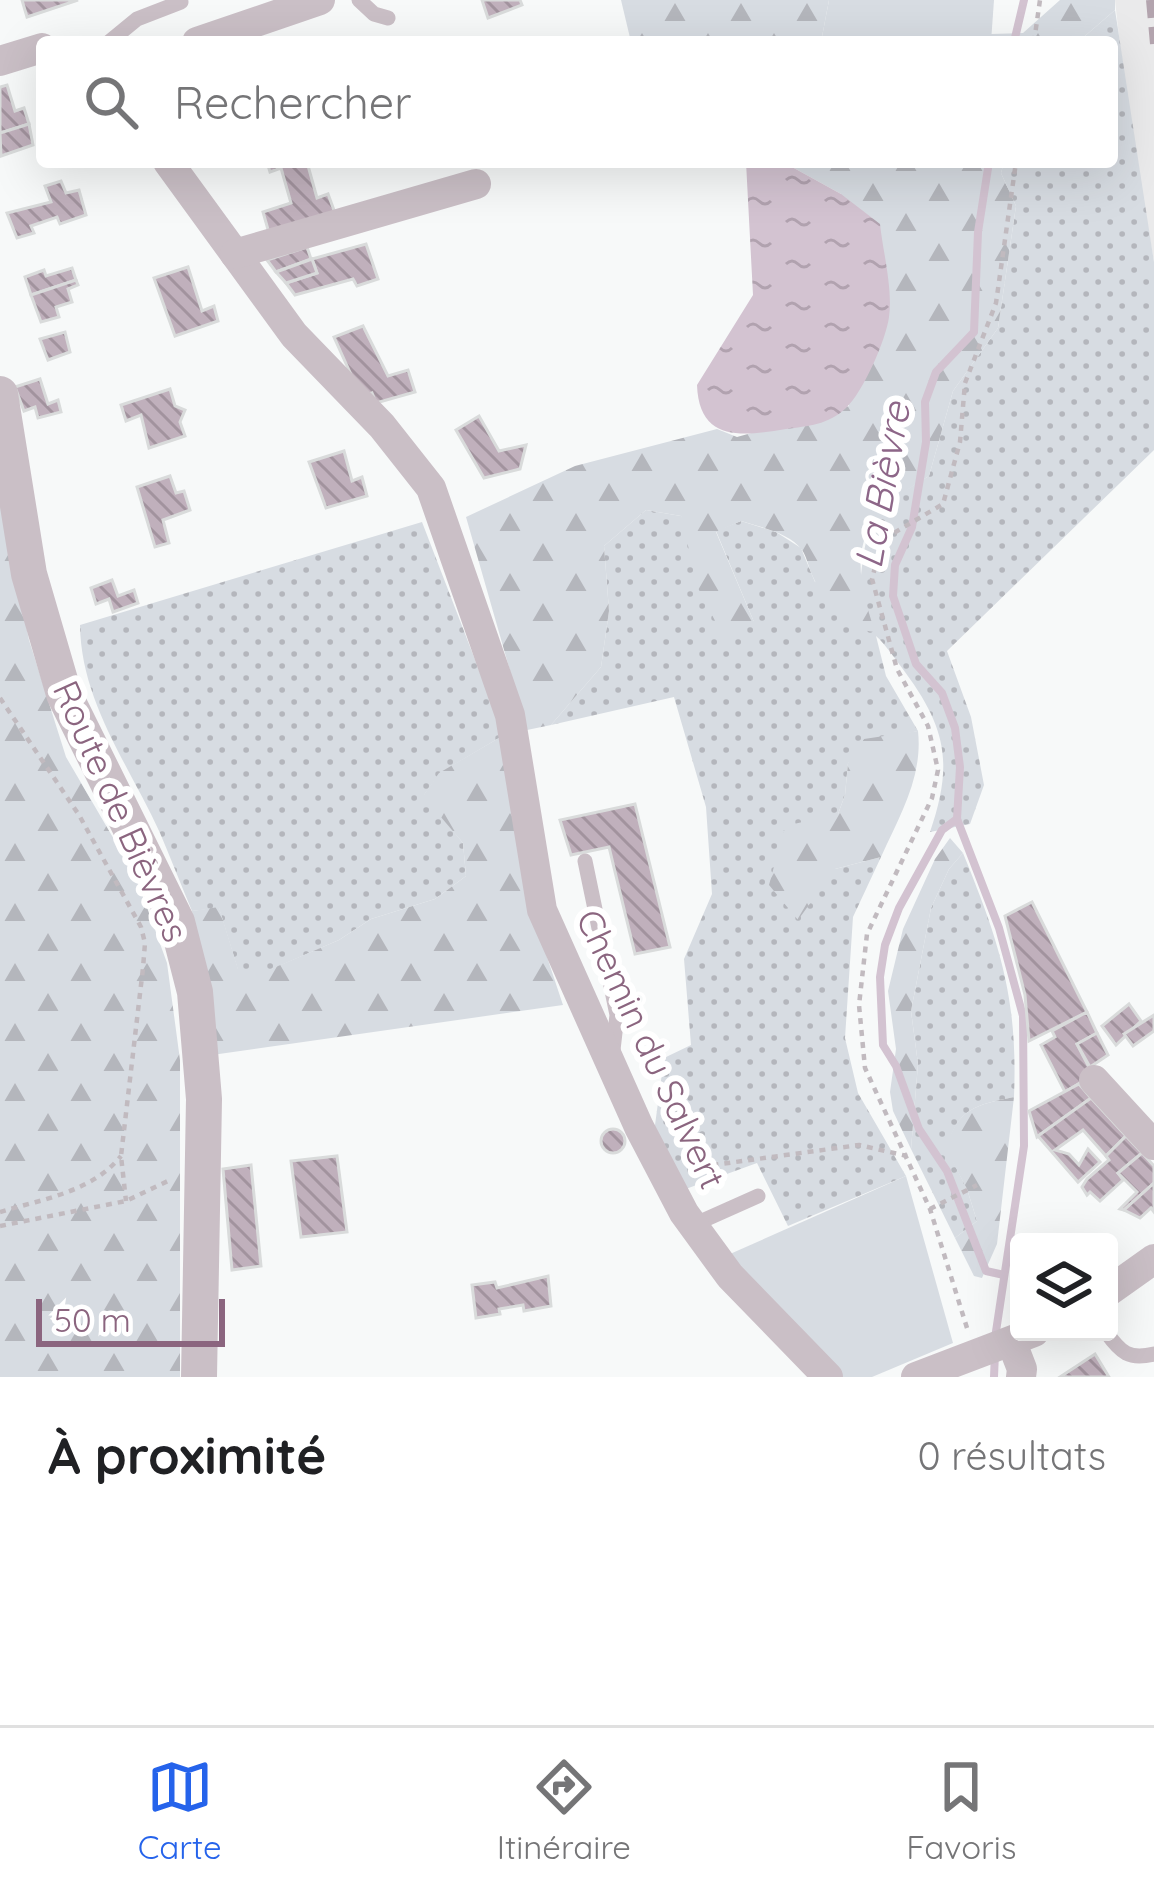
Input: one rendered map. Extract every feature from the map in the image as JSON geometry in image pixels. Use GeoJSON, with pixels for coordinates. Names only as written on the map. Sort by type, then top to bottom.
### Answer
{"type":"FeatureCollection","features":[{"type":"Feature","properties":{"kind":"street"},"geometry":{"type":"LineString","coordinates":[[215,36],[320,0]]}},
{"type":"Feature","properties":{"kind":"street"},"geometry":{"type":"LineString","coordinates":[[0,62],[36,50]]}},
{"type":"Feature","properties":{"kind":"street","name":"Chemin du Salvert"},"geometry":{"type":"LineString","coordinates":[[172,168],[293,335],[382,426],[431,488],[510,715],[542,910],[611,1065],[693,1225],[730,1276],[828,1377]]}},
{"type":"Feature","properties":{"kind":"street"},"geometry":{"type":"LineString","coordinates":[[235,254],[476,184]]}},
{"type":"Feature","properties":{"kind":"street","name":"Route de Bièvres"},"geometry":{"type":"LineString","coordinates":[[0,394],[29,574],[64,694],[140,841],[182,939],[195,992],[204,1099],[199,1377]]}},
{"type":"Feature","properties":{"kind":"street"},"geometry":{"type":"LineString","coordinates":[[1094,1080],[1154,1145]]}},
{"type":"Feature","properties":{"kind":"street"},"geometry":{"type":"LineString","coordinates":[[1118,1285],[1154,1259]]}},
{"type":"Feature","properties":{"kind":"street"},"geometry":{"type":"LineString","coordinates":[[916,1377],[1013,1341]]}},
{"type":"Feature","properties":{"kind":"street"},"geometry":{"type":"LineString","coordinates":[[1021,1377],[1023,1341]]}},
{"type":"Feature","properties":{"kind":"lane"},"geometry":{"type":"LineString","coordinates":[[359,0],[388,19]]}},
{"type":"Feature","properties":{"kind":"lane"},"geometry":{"type":"LineString","coordinates":[[116,36],[137,19],[181,2]]}},
{"type":"Feature","properties":{"kind":"lane"},"geometry":{"type":"LineString","coordinates":[[585,861],[616,1015],[611,1065]]}},
{"type":"Feature","properties":{"kind":"lane"},"geometry":{"type":"LineString","coordinates":[[693,1225],[758,1196]]}},
{"type":"Feature","properties":{"kind":"lane"},"geometry":{"type":"LineString","coordinates":[[1112,1341],[1134,1359],[1154,1354]]}},
{"type":"Feature","properties":{"kind":"path"},"geometry":{"type":"LineString","coordinates":[[1035,36],[1040,0]]}},
{"type":"Feature","properties":{"kind":"path"},"geometry":{"type":"LineString","coordinates":[[976,1356],[930,1209],[865,1068],[859,1005],[867,934],[932,798],[938,770],[928,726],[897,670],[872,579],[882,541],[943,504],[960,442],[965,383],[997,303],[1015,168]]}},
{"type":"Feature","properties":{"kind":"path"},"geometry":{"type":"LineString","coordinates":[[0,698],[80,815],[141,926],[143,968],[121,1156],[126,1201]]}},
{"type":"Feature","properties":{"kind":"path"},"geometry":{"type":"LineString","coordinates":[[684,1162],[699,1168],[860,1145],[907,1156]]}},
{"type":"Feature","properties":{"kind":"path"},"geometry":{"type":"LineString","coordinates":[[0,1212],[77,1188],[106,1174],[121,1156]]}},
{"type":"Feature","properties":{"kind":"path"},"geometry":{"type":"LineString","coordinates":[[0,1226],[126,1201],[175,1177],[203,1172]]}},
{"type":"Feature","properties":{"kind":"path"},"geometry":{"type":"LineString","coordinates":[[930,1209],[976,1185]]}},
{"type":"Feature","properties":{"kind":"shaded area"},"geometry":{"type":"Polygon","coordinates":[[[1115,0],[1154,0],[1154,262],[1126,101],[1115,0]]]}},
{"type":"Feature","properties":{"kind":"green space"},"geometry":{"type":"Polygon","coordinates":[[[621,0],[829,0],[822,36],[630,36],[621,0]]]}},
{"type":"Feature","properties":{"kind":"green space"},"geometry":{"type":"Polygon","coordinates":[[[829,0],[994,0],[991,36],[822,36],[829,0]]]}},
{"type":"Feature","properties":{"kind":"green space"},"geometry":{"type":"Polygon","coordinates":[[[1060,0],[1115,0],[1115,10],[1085,36],[991,36],[1023,33],[1060,0]]]}},
{"type":"Feature","properties":{"kind":"green space"},"geometry":{"type":"Polygon","coordinates":[[[1115,10],[1154,262],[1154,450],[947,651],[971,717],[984,785],[970,824],[930,832],[942,787],[942,748],[919,692],[876,636],[886,676],[918,731],[895,736],[848,763],[838,814],[835,869],[881,857],[853,917],[845,1038],[858,1093],[906,1176],[788,1226],[757,1163],[683,1190],[653,1140],[664,1058],[691,1045],[684,959],[712,894],[706,807],[674,697],[551,725],[601,667],[609,611],[604,546],[646,510],[681,516],[754,622],[716,531],[741,521],[776,532],[801,548],[815,582],[860,587],[865,546],[875,519],[895,498],[929,476],[953,391],[998,328],[1016,206],[1002,168],[1118,168],[1118,36],[1085,36],[1115,10]]]}},
{"type":"Feature","properties":{"kind":"green space"},"geometry":{"type":"Polygon","coordinates":[[[794,168],[1002,168],[1016,206],[998,328],[953,391],[929,476],[886,508],[864,540],[862,580],[875,632],[845,621],[830,606],[797,544],[741,521],[716,532],[754,622],[725,640],[698,588],[681,516],[646,510],[604,546],[609,611],[601,667],[551,725],[527,730],[466,517],[575,466],[717,429],[737,437],[849,406],[841,194],[794,168]]]}},
{"type":"Feature","properties":{"kind":"green space"},"geometry":{"type":"Polygon","coordinates":[[[0,495],[29,640],[66,757],[136,877],[167,963],[180,1060],[180,1377],[0,1377],[0,495]]]}},
{"type":"Feature","properties":{"kind":"green space"},"geometry":{"type":"Polygon","coordinates":[[[422,522],[504,735],[440,773],[424,795],[463,843],[466,876],[435,899],[371,919],[339,940],[272,969],[238,970],[219,908],[192,911],[160,833],[109,732],[89,680],[80,625],[422,522]]]}},
{"type":"Feature","properties":{"kind":"green space"},"geometry":{"type":"Polygon","coordinates":[[[918,731],[914,780],[881,857],[835,869],[798,920],[769,885],[785,826],[838,814],[848,763],[864,739],[918,731]]]}},
{"type":"Feature","properties":{"kind":"green space"},"geometry":{"type":"Polygon","coordinates":[[[504,735],[535,921],[563,1005],[212,1055],[192,911],[219,907],[238,969],[271,969],[339,940],[371,919],[435,899],[466,876],[463,843],[423,796],[439,773],[504,735]]]}},
{"type":"Feature","properties":{"kind":"green space"},"geometry":{"type":"Polygon","coordinates":[[[950,838],[963,853],[949,869],[931,908],[911,1011],[918,1064],[911,1149],[893,1111],[890,1092],[896,1049],[888,991],[903,929],[935,859],[950,838]]]}},
{"type":"Feature","properties":{"kind":"green space"},"geometry":{"type":"Polygon","coordinates":[[[963,853],[1004,972],[1013,1030],[1014,1097],[970,1111],[951,1135],[947,1149],[977,1221],[955,1238],[911,1149],[918,1064],[911,1011],[931,908],[949,869],[963,853]]]}},
{"type":"Feature","properties":{"kind":"green space"},"geometry":{"type":"Polygon","coordinates":[[[1014,1097],[997,1244],[982,1278],[974,1276],[955,1238],[977,1221],[946,1149],[962,1117],[1014,1097]]]}},
{"type":"Feature","properties":{"kind":"green space"},"geometry":{"type":"Polygon","coordinates":[[[906,1176],[953,1343],[872,1377],[843,1377],[772,1310],[730,1254],[906,1176]]]}},
{"type":"Feature","properties":{"kind":"water"},"geometry":{"type":"Polygon","coordinates":[[[746,168],[794,168],[841,194],[880,224],[889,283],[887,327],[879,352],[846,408],[818,424],[740,433],[715,426],[706,417],[697,385],[753,295],[746,168]]]}},
{"type":"Feature","properties":{"kind":"building"},"geometry":{"type":"Polygon","coordinates":[[[22,0],[78,0],[27,17],[22,0]]]}},
{"type":"Feature","properties":{"kind":"building"},"geometry":{"type":"Polygon","coordinates":[[[482,0],[520,0],[522,5],[488,18],[482,0]]]}},
{"type":"Feature","properties":{"kind":"building"},"geometry":{"type":"Polygon","coordinates":[[[7,85],[15,111],[24,108],[29,124],[0,133],[0,87],[7,85]]]}},
{"type":"Feature","properties":{"kind":"building"},"geometry":{"type":"Polygon","coordinates":[[[29,124],[33,145],[1,156],[0,133],[29,124]]]}},
{"type":"Feature","properties":{"kind":"building"},"geometry":{"type":"Polygon","coordinates":[[[281,168],[309,168],[317,198],[328,194],[335,213],[269,233],[263,212],[291,203],[281,168]]]}},
{"type":"Feature","properties":{"kind":"building"},"geometry":{"type":"Polygon","coordinates":[[[61,181],[66,193],[79,190],[86,215],[60,224],[57,217],[31,226],[34,233],[17,238],[7,213],[51,202],[45,186],[61,181]]]}},
{"type":"Feature","properties":{"kind":"building"},"geometry":{"type":"Polygon","coordinates":[[[366,244],[378,279],[357,286],[353,279],[295,295],[286,283],[317,273],[312,259],[366,244]]]}},
{"type":"Feature","properties":{"kind":"building"},"geometry":{"type":"Polygon","coordinates":[[[307,247],[311,259],[276,272],[267,260],[307,247]]]}},
{"type":"Feature","properties":{"kind":"building"},"geometry":{"type":"Polygon","coordinates":[[[312,259],[317,273],[286,283],[276,272],[312,259]]]}},
{"type":"Feature","properties":{"kind":"building"},"geometry":{"type":"Polygon","coordinates":[[[188,267],[202,311],[214,306],[218,321],[175,336],[154,278],[188,267]]]}},
{"type":"Feature","properties":{"kind":"building"},"geometry":{"type":"Polygon","coordinates":[[[72,268],[76,280],[31,295],[25,277],[72,268]]]}},
{"type":"Feature","properties":{"kind":"building"},"geometry":{"type":"Polygon","coordinates":[[[76,280],[78,285],[68,289],[72,302],[56,307],[59,317],[41,322],[31,295],[76,280]]]}},
{"type":"Feature","properties":{"kind":"building"},"geometry":{"type":"Polygon","coordinates":[[[363,326],[388,376],[408,370],[415,392],[376,403],[372,393],[364,396],[358,390],[334,337],[363,326]]]}},
{"type":"Feature","properties":{"kind":"building"},"geometry":{"type":"Polygon","coordinates":[[[65,332],[70,352],[48,360],[40,339],[65,332]]]}},
{"type":"Feature","properties":{"kind":"building"},"geometry":{"type":"Polygon","coordinates":[[[40,379],[48,404],[58,400],[61,412],[38,418],[35,407],[24,411],[15,387],[40,379]]]}},
{"type":"Feature","properties":{"kind":"building"},"geometry":{"type":"Polygon","coordinates":[[[170,389],[175,406],[185,410],[180,422],[185,436],[149,448],[141,415],[126,421],[121,405],[170,389]]]}},
{"type":"Feature","properties":{"kind":"building"},"geometry":{"type":"Polygon","coordinates":[[[479,416],[499,451],[526,445],[520,469],[484,478],[456,430],[479,416]]]}},
{"type":"Feature","properties":{"kind":"building"},"geometry":{"type":"Polygon","coordinates":[[[344,451],[352,481],[362,477],[367,496],[326,508],[309,462],[344,451]]]}},
{"type":"Feature","properties":{"kind":"building"},"geometry":{"type":"Polygon","coordinates":[[[170,476],[176,493],[184,491],[190,510],[163,520],[169,543],[155,547],[137,487],[170,476]]]}},
{"type":"Feature","properties":{"kind":"building"},"geometry":{"type":"Polygon","coordinates":[[[112,580],[118,596],[134,590],[138,603],[113,612],[109,599],[96,604],[91,588],[112,580]]]}},
{"type":"Feature","properties":{"kind":"building"},"geometry":{"type":"Polygon","coordinates":[[[635,804],[670,947],[635,954],[609,847],[571,855],[560,820],[635,804]]]}},
{"type":"Feature","properties":{"kind":"building"},"geometry":{"type":"Polygon","coordinates":[[[1032,902],[1087,1012],[1029,1041],[1025,995],[1005,916],[1032,902]]]}},
{"type":"Feature","properties":{"kind":"building"},"geometry":{"type":"Polygon","coordinates":[[[1129,1004],[1141,1021],[1116,1045],[1102,1026],[1129,1004]]]}},
{"type":"Feature","properties":{"kind":"building"},"geometry":{"type":"Polygon","coordinates":[[[1087,1012],[1097,1033],[1077,1044],[1093,1075],[1065,1092],[1041,1045],[1055,1037],[1052,1031],[1087,1012]]]}},
{"type":"Feature","properties":{"kind":"building"},"geometry":{"type":"Polygon","coordinates":[[[1154,1015],[1154,1031],[1133,1046],[1124,1034],[1154,1015]]]}},
{"type":"Feature","properties":{"kind":"building"},"geometry":{"type":"Polygon","coordinates":[[[1097,1033],[1108,1055],[1090,1067],[1077,1044],[1097,1033]]]}},
{"type":"Feature","properties":{"kind":"building"},"geometry":{"type":"Polygon","coordinates":[[[1079,1084],[1091,1098],[1037,1137],[1029,1111],[1079,1084]]]}},
{"type":"Feature","properties":{"kind":"building"},"geometry":{"type":"Polygon","coordinates":[[[1091,1098],[1126,1136],[1106,1156],[1083,1130],[1055,1150],[1069,1154],[1079,1165],[1088,1149],[1100,1162],[1078,1182],[1038,1136],[1091,1098]]]}},
{"type":"Feature","properties":{"kind":"building"},"geometry":{"type":"Polygon","coordinates":[[[613,1129],[622,1132],[622,1150],[613,1153],[604,1150],[601,1141],[604,1132],[613,1129]]]}},
{"type":"Feature","properties":{"kind":"building"},"geometry":{"type":"Polygon","coordinates":[[[1126,1136],[1142,1153],[1118,1173],[1123,1180],[1100,1201],[1090,1192],[1087,1195],[1082,1187],[1087,1179],[1126,1136]]]}},
{"type":"Feature","properties":{"kind":"building"},"geometry":{"type":"Polygon","coordinates":[[[1142,1153],[1154,1166],[1154,1183],[1120,1209],[1137,1192],[1118,1173],[1142,1153]]]}},
{"type":"Feature","properties":{"kind":"building"},"geometry":{"type":"Polygon","coordinates":[[[337,1156],[347,1232],[301,1237],[291,1161],[337,1156]]]}},
{"type":"Feature","properties":{"kind":"building"},"geometry":{"type":"Polygon","coordinates":[[[251,1165],[261,1266],[232,1270],[223,1169],[251,1165]]]}},
{"type":"Feature","properties":{"kind":"building"},"geometry":{"type":"Polygon","coordinates":[[[1154,1183],[1154,1212],[1151,1208],[1140,1218],[1124,1210],[1154,1183]]]}},
{"type":"Feature","properties":{"kind":"building"},"geometry":{"type":"Polygon","coordinates":[[[548,1276],[551,1306],[524,1311],[523,1305],[476,1318],[472,1285],[495,1282],[497,1288],[548,1276]]]}},
{"type":"Feature","properties":{"kind":"building"},"geometry":{"type":"Polygon","coordinates":[[[1095,1354],[1109,1377],[1060,1377],[1095,1354]]]}},
{"type":"Feature","properties":{"kind":"waterway","name":"La Bièvre"},"geometry":{"type":"LineString","coordinates":[[1015,36],[1024,0]]}},
{"type":"Feature","properties":{"kind":"waterway","name":"La Bièvre"},"geometry":{"type":"LineString","coordinates":[[988,168],[978,232],[974,332],[936,372],[925,402],[926,442],[912,527],[895,565],[893,596],[916,664],[942,693],[955,728],[960,767],[957,819],[999,928],[1023,1016],[1024,1146],[995,1338]]}},
{"type":"Feature","properties":{"kind":"waterway","name":"La Bièvre"},"geometry":{"type":"LineString","coordinates":[[957,819],[942,830],[899,908],[885,945],[880,977],[883,1045],[896,1066],[919,1129],[947,1171],[986,1271],[1004,1275]]}},
{"type":"Feature","properties":{"kind":"waterway","name":"La Bièvre"},"geometry":{"type":"LineString","coordinates":[[994,1377],[995,1353]]}},
{"type":"Feature","properties":{"kind":"railway"},"geometry":{"type":"LineString","coordinates":[[1150,0],[1154,44]]}}]}
